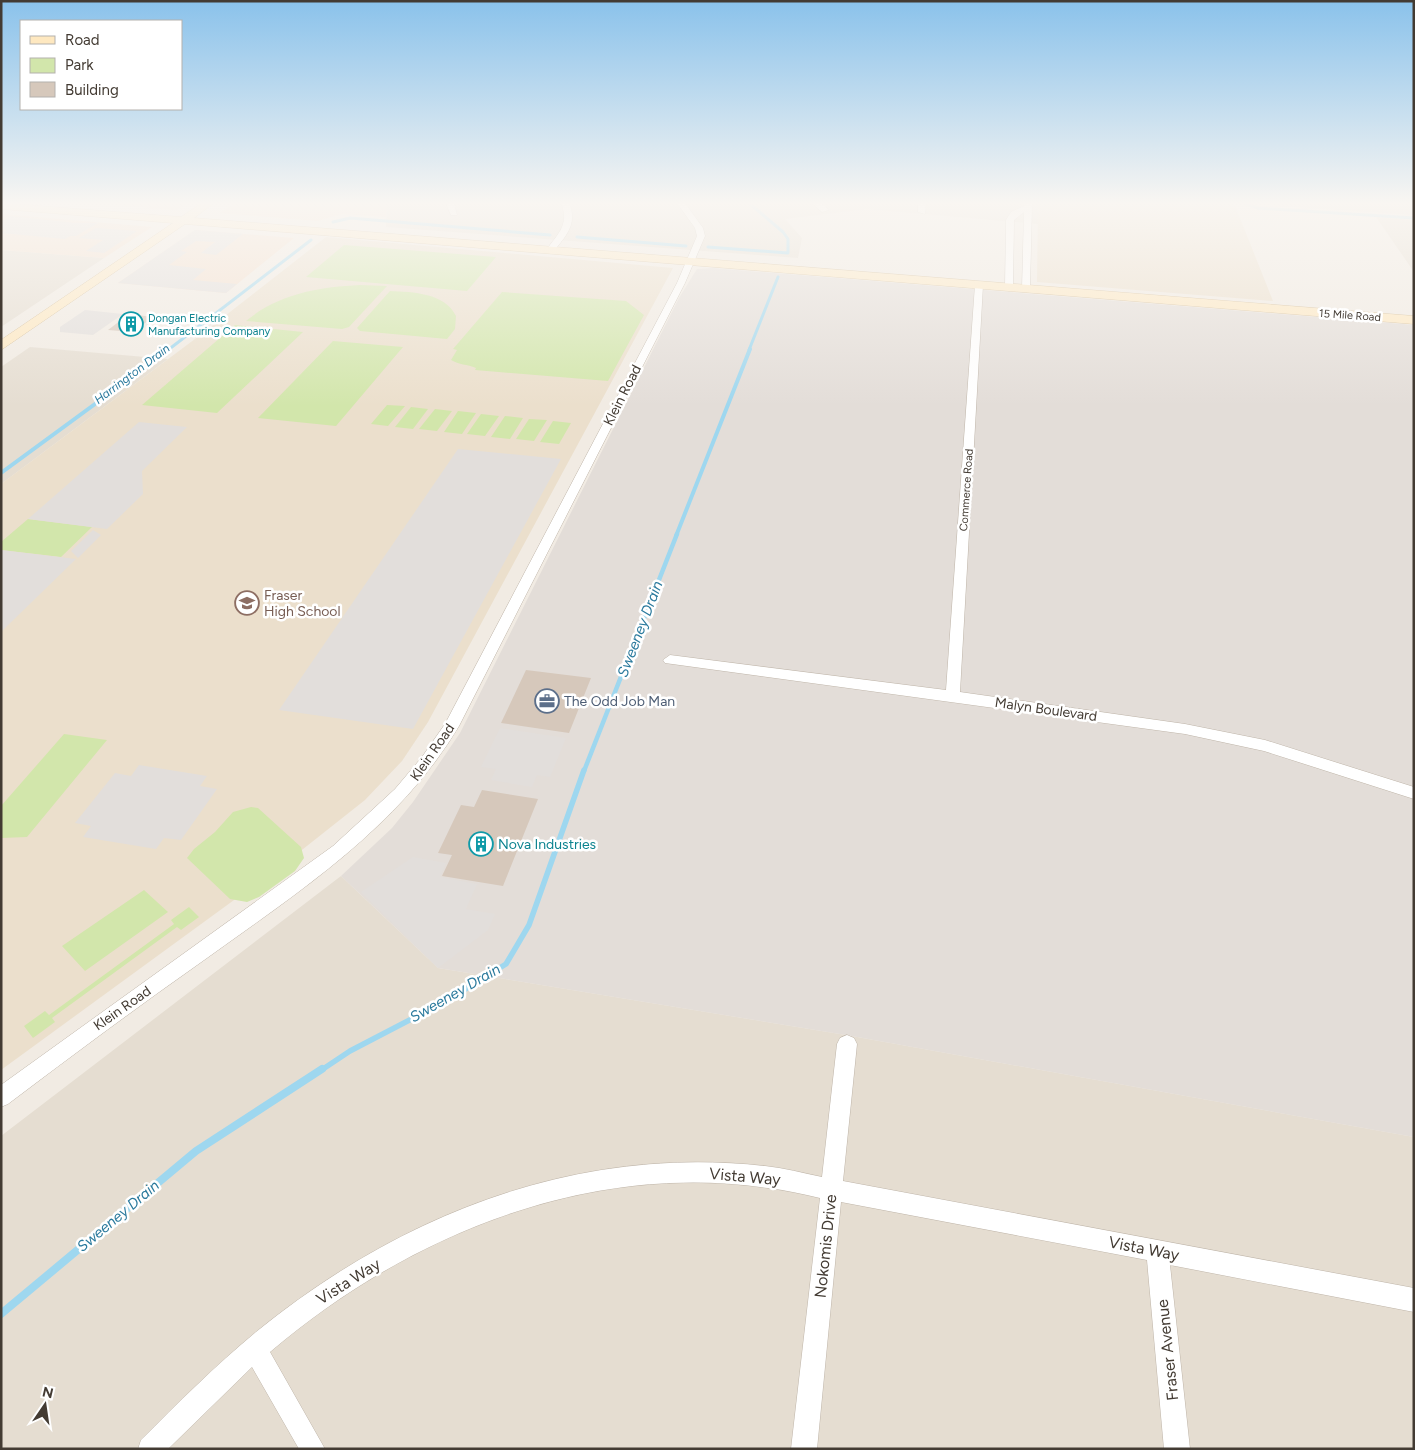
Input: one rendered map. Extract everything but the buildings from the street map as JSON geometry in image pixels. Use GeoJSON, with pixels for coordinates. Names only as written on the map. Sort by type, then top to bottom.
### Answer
{"type":"FeatureCollection","features":[{"type":"Feature","properties":{"kind":"main road"},"geometry":{"type":"LineString","coordinates":[[1,346],[111,271]]}},
{"type":"Feature","properties":{"kind":"main road","name":"15 Mile Road"},"geometry":{"type":"LineString","coordinates":[[806,271],[1414,320]]}},
{"type":"Feature","properties":{"kind":"street","name":"Klein Road"},"geometry":{"type":"LineString","coordinates":[[1,1097],[337,852],[385,812],[426,764],[451,726],[686,271]]}},
{"type":"Feature","properties":{"kind":"street"},"geometry":{"type":"LineString","coordinates":[[1008,288],[1009,271]]}},
{"type":"Feature","properties":{"kind":"street"},"geometry":{"type":"LineString","coordinates":[[1026,271],[1026,289]]}},
{"type":"Feature","properties":{"kind":"street","name":"Commerce Road"},"geometry":{"type":"LineString","coordinates":[[952,695],[979,285]]}},
{"type":"Feature","properties":{"kind":"street","name":"Malyn Boulevard"},"geometry":{"type":"LineString","coordinates":[[670,660],[952,695],[1230,737],[1414,794]]}},
{"type":"Feature","properties":{"kind":"street","name":"Nokomis Drive"},"geometry":{"type":"LineString","coordinates":[[804,1449],[847,1044]]}},
{"type":"Feature","properties":{"kind":"street","name":"Vista Way"},"geometry":{"type":"LineString","coordinates":[[150,1449],[199,1399],[255,1349],[314,1303],[391,1254],[457,1222],[523,1198],[597,1181],[653,1174],[709,1172],[757,1176],[832,1188],[1414,1300]]}},
{"type":"Feature","properties":{"kind":"street","name":"Fraser Avenue"},"geometry":{"type":"LineString","coordinates":[[1157,1251],[1177,1449]]}},
{"type":"Feature","properties":{"kind":"street"},"geometry":{"type":"LineString","coordinates":[[255,1349],[313,1449]]}},
{"type":"Feature","properties":{"kind":"shaded area"},"geometry":{"type":"Polygon","coordinates":[[[1,271],[85,271],[1,327],[1,271]]]}},
{"type":"Feature","properties":{"kind":"shaded area"},"geometry":{"type":"Polygon","coordinates":[[[136,271],[254,271],[226,293],[118,283],[136,271]]]}},
{"type":"Feature","properties":{"kind":"shaded area"},"geometry":{"type":"Polygon","coordinates":[[[136,271],[204,271],[193,280],[237,284],[226,293],[118,283],[136,271]]]}},
{"type":"Feature","properties":{"kind":"shaded area","name":"Fraser High School"},"geometry":{"type":"Polygon","coordinates":[[[283,271],[672,271],[428,722],[402,761],[365,800],[293,857],[1,1070],[1,484],[203,333],[283,271]]]}},
{"type":"Feature","properties":{"kind":"shaded area"},"geometry":{"type":"Polygon","coordinates":[[[696,271],[746,271],[1414,325],[1414,1137],[846,1035],[438,968],[341,876],[392,828],[413,802],[460,733],[679,298],[696,271]]]}},
{"type":"Feature","properties":{"kind":"shaded area"},"geometry":{"type":"Polygon","coordinates":[[[1037,271],[1261,271],[1273,301],[1037,282],[1037,271]]]}},
{"type":"Feature","properties":{"kind":"shaded area"},"geometry":{"type":"Polygon","coordinates":[[[85,310],[123,314],[93,335],[60,332],[60,327],[85,310]]]}},
{"type":"Feature","properties":{"kind":"shaded area"},"geometry":{"type":"Polygon","coordinates":[[[30,347],[168,359],[1,484],[1,367],[30,347]]]}},
{"type":"Feature","properties":{"kind":"shaded area"},"geometry":{"type":"Polygon","coordinates":[[[139,422],[187,427],[142,471],[143,494],[107,529],[28,519],[139,422]]]}},
{"type":"Feature","properties":{"kind":"shaded area"},"geometry":{"type":"Polygon","coordinates":[[[458,449],[561,459],[413,729],[279,710],[458,449]]]}},
{"type":"Feature","properties":{"kind":"shaded area"},"geometry":{"type":"Polygon","coordinates":[[[93,530],[101,535],[78,558],[71,551],[93,530]]]}},
{"type":"Feature","properties":{"kind":"shaded area"},"geometry":{"type":"Polygon","coordinates":[[[1,550],[76,559],[1,632],[1,550]]]}},
{"type":"Feature","properties":{"kind":"shaded area"},"geometry":{"type":"Polygon","coordinates":[[[500,728],[566,738],[550,777],[537,775],[532,787],[491,780],[496,769],[481,767],[500,728]]]}},
{"type":"Feature","properties":{"kind":"shaded area"},"geometry":{"type":"Polygon","coordinates":[[[139,765],[207,776],[200,786],[217,789],[181,840],[164,838],[156,849],[83,837],[91,826],[75,823],[115,773],[131,776],[139,765]]]}},
{"type":"Feature","properties":{"kind":"shaded area"},"geometry":{"type":"Polygon","coordinates":[[[413,857],[446,863],[440,877],[477,884],[466,909],[495,914],[488,930],[438,968],[361,892],[413,857]]]}},
{"type":"Feature","properties":{"kind":"shaded area"},"geometry":{"type":"Polygon","coordinates":[[[341,876],[438,968],[846,1035],[1414,1137],[1414,1449],[1,1449],[1,1136],[341,876]]]}},
{"type":"Feature","properties":{"kind":"green space"},"geometry":{"type":"Polygon","coordinates":[[[314,271],[484,271],[467,291],[306,277],[314,271]]]}},
{"type":"Feature","properties":{"kind":"green space"},"geometry":{"type":"Polygon","coordinates":[[[360,285],[387,286],[349,327],[342,329],[246,321],[258,312],[285,298],[314,290],[360,285]]]}},
{"type":"Feature","properties":{"kind":"green space"},"geometry":{"type":"Polygon","coordinates":[[[390,291],[418,293],[436,298],[451,308],[456,316],[455,329],[447,339],[360,331],[357,328],[390,291]]]}},
{"type":"Feature","properties":{"kind":"green space"},"geometry":{"type":"Polygon","coordinates":[[[502,292],[626,301],[644,315],[608,381],[475,370],[476,368],[451,360],[457,350],[453,349],[502,292]]]}},
{"type":"Feature","properties":{"kind":"green space"},"geometry":{"type":"Polygon","coordinates":[[[235,325],[303,332],[217,413],[142,405],[235,325]]]}},
{"type":"Feature","properties":{"kind":"green space"},"geometry":{"type":"Polygon","coordinates":[[[333,341],[403,347],[336,426],[258,418],[333,341]]]}},
{"type":"Feature","properties":{"kind":"green space"},"geometry":{"type":"Polygon","coordinates":[[[387,405],[405,406],[388,426],[371,424],[387,405]]]}},
{"type":"Feature","properties":{"kind":"green space"},"geometry":{"type":"Polygon","coordinates":[[[411,407],[428,409],[413,429],[395,427],[411,407]]]}},
{"type":"Feature","properties":{"kind":"green space"},"geometry":{"type":"Polygon","coordinates":[[[435,409],[452,411],[437,431],[419,429],[435,409]]]}},
{"type":"Feature","properties":{"kind":"green space"},"geometry":{"type":"Polygon","coordinates":[[[458,411],[476,413],[462,434],[444,432],[458,411]]]}},
{"type":"Feature","properties":{"kind":"green space"},"geometry":{"type":"Polygon","coordinates":[[[481,414],[499,416],[485,436],[467,434],[481,414]]]}},
{"type":"Feature","properties":{"kind":"green space"},"geometry":{"type":"Polygon","coordinates":[[[505,416],[523,418],[510,439],[491,437],[505,416]]]}},
{"type":"Feature","properties":{"kind":"green space"},"geometry":{"type":"Polygon","coordinates":[[[529,419],[547,420],[534,441],[516,439],[529,419]]]}},
{"type":"Feature","properties":{"kind":"green space"},"geometry":{"type":"Polygon","coordinates":[[[553,421],[571,423],[559,444],[540,442],[553,421]]]}},
{"type":"Feature","properties":{"kind":"green space"},"geometry":{"type":"Polygon","coordinates":[[[28,519],[92,527],[61,557],[1,550],[1,542],[28,519]]]}},
{"type":"Feature","properties":{"kind":"green space"},"geometry":{"type":"Polygon","coordinates":[[[64,734],[107,740],[27,837],[1,838],[1,806],[64,734]]]}},
{"type":"Feature","properties":{"kind":"green space"},"geometry":{"type":"Polygon","coordinates":[[[251,807],[258,808],[301,847],[304,858],[295,871],[259,897],[247,902],[230,899],[187,858],[233,812],[251,807]]]}},
{"type":"Feature","properties":{"kind":"green space"},"geometry":{"type":"Polygon","coordinates":[[[144,890],[168,912],[85,971],[62,946],[144,890]]]}},
{"type":"Feature","properties":{"kind":"green space"},"geometry":{"type":"Polygon","coordinates":[[[189,907],[199,917],[181,930],[177,927],[52,1018],[55,1022],[33,1038],[24,1026],[45,1011],[49,1015],[174,924],[171,920],[189,907]]]}},
{"type":"Feature","properties":{"kind":"waterway","name":"Harrington Drain"},"geometry":{"type":"LineString","coordinates":[[168,350],[271,271]]}},
{"type":"Feature","properties":{"kind":"waterway","name":"Sweeney Drain"},"geometry":{"type":"LineString","coordinates":[[749,350],[778,277]]}},
{"type":"Feature","properties":{"kind":"waterway","name":"Harrington Drain"},"geometry":{"type":"LineString","coordinates":[[1,473],[170,349]]}},
{"type":"Feature","properties":{"kind":"waterway","name":"Sweeney Drain"},"geometry":{"type":"LineString","coordinates":[[676,536],[750,349]]}},
{"type":"Feature","properties":{"kind":"waterway","name":"Sweeney Drain"},"geometry":{"type":"LineString","coordinates":[[584,771],[677,534]]}},
{"type":"Feature","properties":{"kind":"waterway","name":"Sweeney Drain"},"geometry":{"type":"LineString","coordinates":[[320,1071],[350,1051],[448,1000],[506,964],[529,925],[584,770]]}},
{"type":"Feature","properties":{"kind":"waterway","name":"Sweeney Drain"},"geometry":{"type":"LineString","coordinates":[[1,1314],[196,1151],[322,1069]]}},
{"type":"Feature","properties":{"kind":"place","name":"Dongan Electric Manufacturing Company"},"geometry":{"type":"Point","coordinates":[131,324]}},
{"type":"Feature","properties":{"kind":"place","name":"Fraser High School"},"geometry":{"type":"Point","coordinates":[247,603]}},
{"type":"Feature","properties":{"kind":"place","name":"The Odd Job Man"},"geometry":{"type":"Point","coordinates":[547,701]}},
{"type":"Feature","properties":{"kind":"place","name":"Nova Industries"},"geometry":{"type":"Point","coordinates":[481,844]}}]}
